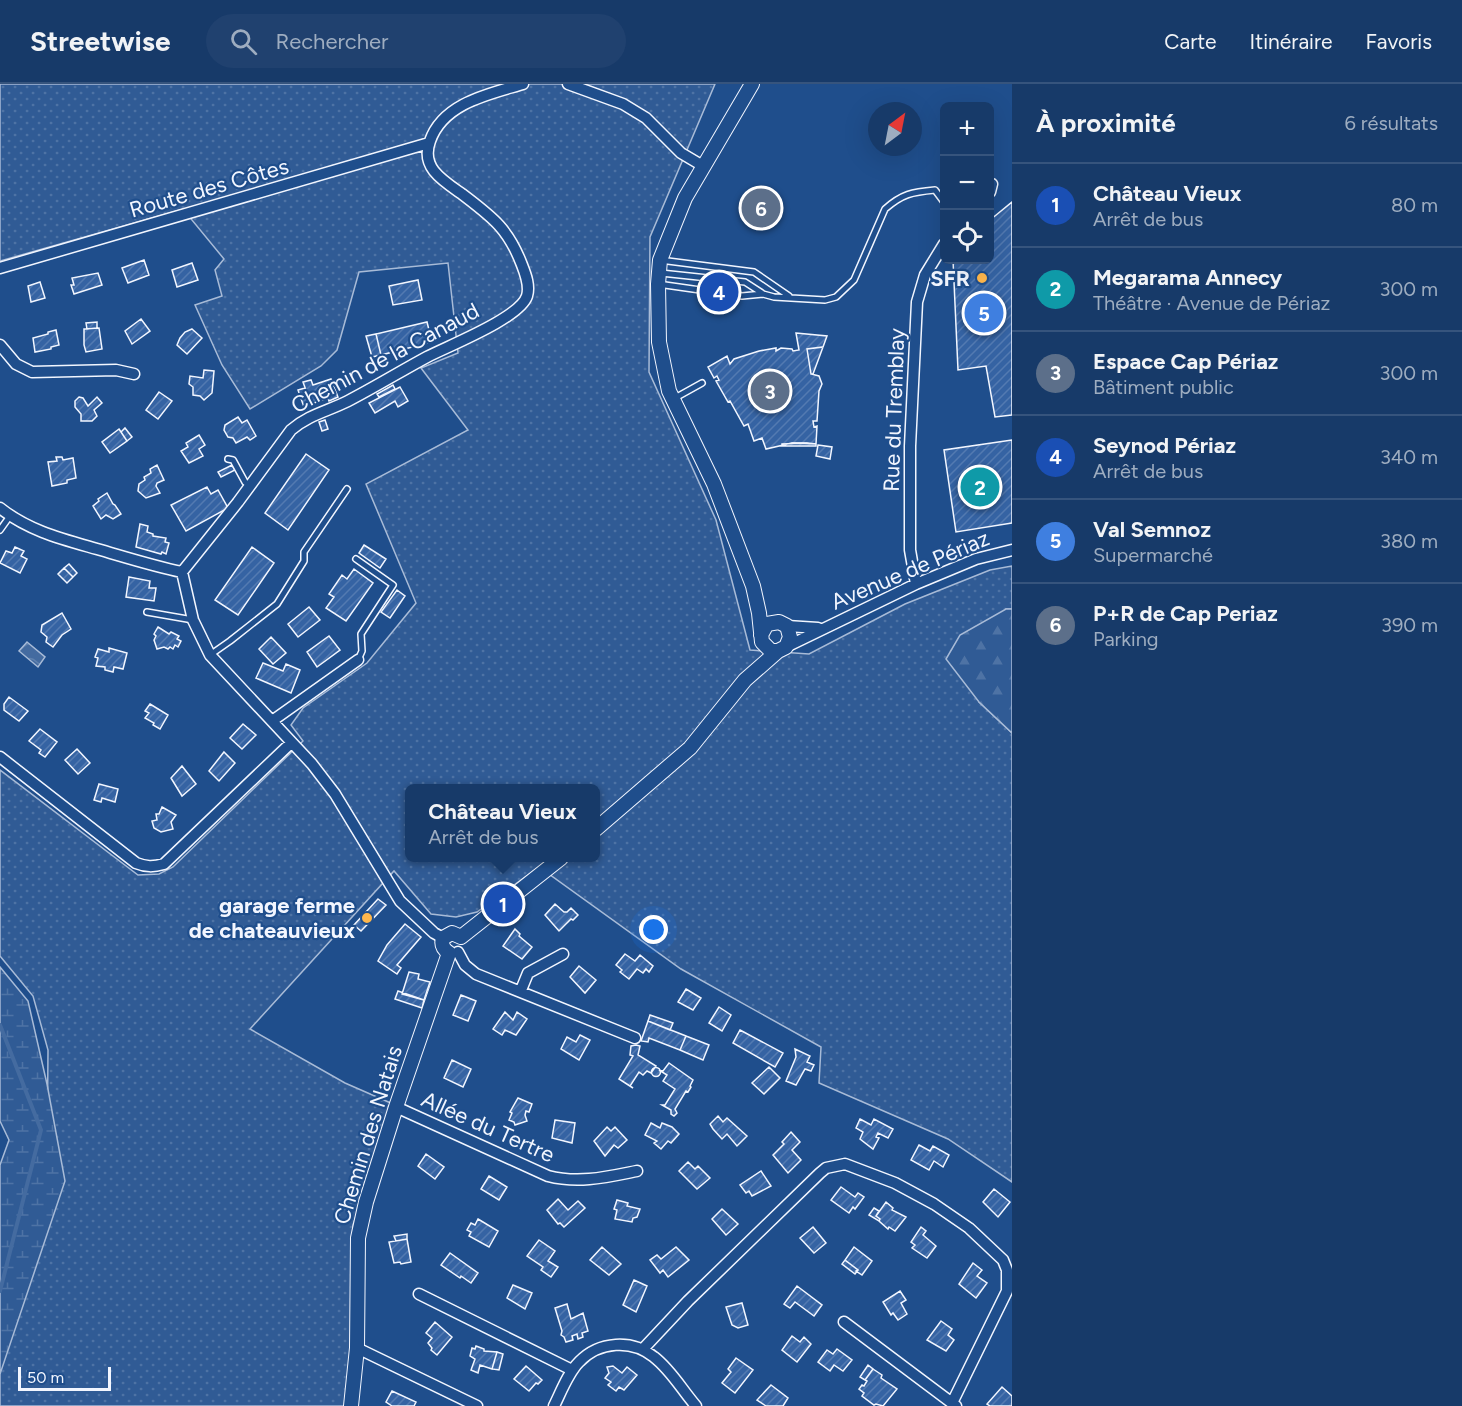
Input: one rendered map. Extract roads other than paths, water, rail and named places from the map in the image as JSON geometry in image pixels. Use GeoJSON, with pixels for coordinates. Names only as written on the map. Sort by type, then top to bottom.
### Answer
{"type":"FeatureCollection","features":[{"type":"Feature","properties":{"kind":"street"},"geometry":{"type":"LineString","coordinates":[[429,143],[438,127],[461,106],[480,97],[523,84]]}},
{"type":"Feature","properties":{"kind":"street"},"geometry":{"type":"LineString","coordinates":[[568,84],[623,104],[646,118],[681,153],[703,166]]}},
{"type":"Feature","properties":{"kind":"street"},"geometry":{"type":"LineString","coordinates":[[752,84],[685,198],[659,272],[659,342],[662,365],[673,398],[714,484],[753,586],[759,613],[761,638],[771,651],[782,649]]}},
{"type":"Feature","properties":{"kind":"street","name":"Route des Côtes"},"geometry":{"type":"LineString","coordinates":[[0,268],[429,143]]}},
{"type":"Feature","properties":{"kind":"street","name":"Chemin de la Canaud"},"geometry":{"type":"LineString","coordinates":[[182,572],[297,424],[347,402],[431,355],[458,344],[513,313],[524,303],[528,289],[526,275],[510,238],[493,218],[435,172],[428,160],[429,143]]}},
{"type":"Feature","properties":{"kind":"street","name":"Rue du Tremblay"},"geometry":{"type":"LineString","coordinates":[[916,585],[910,550],[910,446],[917,302],[925,275],[940,252]]}},
{"type":"Feature","properties":{"kind":"street"},"geometry":{"type":"LineString","coordinates":[[0,345],[16,364],[32,372],[116,370],[134,375]]}},
{"type":"Feature","properties":{"kind":"street"},"geometry":{"type":"LineString","coordinates":[[0,508],[23,525],[48,535],[182,572],[193,620],[210,655],[272,721],[335,794],[400,901],[418,919],[443,938]]}},
{"type":"Feature","properties":{"kind":"street","name":"Avenue de Périaz"},"geometry":{"type":"LineString","coordinates":[[782,649],[976,559],[1012,550]]}},
{"type":"Feature","properties":{"kind":"street"},"geometry":{"type":"LineString","coordinates":[[600,826],[690,748],[745,680],[782,649],[790,637],[783,624],[769,612],[753,586]]}},
{"type":"Feature","properties":{"kind":"street"},"geometry":{"type":"LineString","coordinates":[[745,680],[767,624],[783,624]]}},
{"type":"Feature","properties":{"kind":"street","name":"Avenue de Périaz"},"geometry":{"type":"LineString","coordinates":[[783,624],[804,629],[824,628]]}},
{"type":"Feature","properties":{"kind":"street"},"geometry":{"type":"LineString","coordinates":[[272,721],[358,660]]}},
{"type":"Feature","properties":{"kind":"street"},"geometry":{"type":"LineString","coordinates":[[0,757],[136,863],[146,867],[155,867],[164,864],[291,743]]}},
{"type":"Feature","properties":{"kind":"street"},"geometry":{"type":"LineString","coordinates":[[461,937],[556,862]]}},
{"type":"Feature","properties":{"kind":"street"},"geometry":{"type":"LineString","coordinates":[[443,938],[452,933],[461,937]]}},
{"type":"Feature","properties":{"kind":"street"},"geometry":{"type":"LineString","coordinates":[[453,952],[463,945],[461,937]]}},
{"type":"Feature","properties":{"kind":"street"},"geometry":{"type":"LineString","coordinates":[[443,938],[444,950],[453,952],[472,971]]}},
{"type":"Feature","properties":{"kind":"street","name":"Chemin des Natais"},"geometry":{"type":"LineString","coordinates":[[351,1406],[357,1348],[358,1238],[366,1202],[396,1107],[453,952]]}},
{"type":"Feature","properties":{"kind":"street"},"geometry":{"type":"LineString","coordinates":[[521,990],[528,973],[563,954]]}},
{"type":"Feature","properties":{"kind":"street"},"geometry":{"type":"LineString","coordinates":[[443,975],[450,970],[472,971],[635,1038]]}},
{"type":"Feature","properties":{"kind":"street","name":"Allée du Tertre"},"geometry":{"type":"LineString","coordinates":[[396,1107],[548,1176],[585,1180],[637,1171]]}},
{"type":"Feature","properties":{"kind":"street"},"geometry":{"type":"LineString","coordinates":[[643,1349],[688,1301],[820,1173],[836,1165],[845,1164],[896,1183],[934,1204],[960,1222],[1003,1260],[1007,1270],[1007,1291],[954,1404],[844,1322]]}},
{"type":"Feature","properties":{"kind":"street"},"geometry":{"type":"LineString","coordinates":[[419,1294],[572,1370]]}},
{"type":"Feature","properties":{"kind":"street"},"geometry":{"type":"LineString","coordinates":[[554,1406],[572,1370],[580,1360],[606,1346],[621,1344],[643,1349],[666,1368],[696,1406]]}},
{"type":"Feature","properties":{"kind":"street"},"geometry":{"type":"LineString","coordinates":[[357,1348],[477,1406]]}},
{"type":"Feature","properties":{"kind":"lane"},"geometry":{"type":"LineString","coordinates":[[659,272],[745,282],[763,294],[774,297],[825,300],[837,297],[854,280],[885,209],[901,196],[935,190],[940,196]]}},
{"type":"Feature","properties":{"kind":"lane"},"geometry":{"type":"LineString","coordinates":[[659,272],[754,272],[791,297]]}},
{"type":"Feature","properties":{"kind":"lane"},"geometry":{"type":"LineString","coordinates":[[659,272],[742,296],[763,294]]}},
{"type":"Feature","properties":{"kind":"lane"},"geometry":{"type":"LineString","coordinates":[[673,398],[702,383]]}},
{"type":"Feature","properties":{"kind":"lane"},"geometry":{"type":"LineString","coordinates":[[228,459],[233,460],[245,482],[250,486]]}},
{"type":"Feature","properties":{"kind":"lane"},"geometry":{"type":"LineString","coordinates":[[210,655],[277,604],[304,561],[304,552],[347,489]]}},
{"type":"Feature","properties":{"kind":"lane"},"geometry":{"type":"LineString","coordinates":[[0,530],[10,516]]}},
{"type":"Feature","properties":{"kind":"lane"},"geometry":{"type":"LineString","coordinates":[[356,559],[393,585],[361,634],[362,651],[358,660]]}},
{"type":"Feature","properties":{"kind":"lane"},"geometry":{"type":"LineString","coordinates":[[147,612],[193,620]]}},
{"type":"Feature","properties":{"kind":"water"},"geometry":{"type":"Polygon","coordinates":[[[27,642],[45,657],[38,667],[19,651],[27,642]]]}},
{"type":"Feature","properties":{"kind":"waterway"},"geometry":{"type":"LineString","coordinates":[[0,1025],[41,1130],[0,1291]]}},
{"type":"Feature","properties":{"kind":"place","name":"P+R de Cap Periaz"},"geometry":{"type":"Point","coordinates":[761,208]}},
{"type":"Feature","properties":{"kind":"place","name":"SFR"},"geometry":{"type":"Point","coordinates":[982,278]}},
{"type":"Feature","properties":{"kind":"place","name":"Seynod Périaz"},"geometry":{"type":"Point","coordinates":[719,292]}},
{"type":"Feature","properties":{"kind":"place","name":"Val Semnoz"},"geometry":{"type":"Point","coordinates":[984,313]}},
{"type":"Feature","properties":{"kind":"place","name":"Espace Cap Périaz"},"geometry":{"type":"Point","coordinates":[770,391]}},
{"type":"Feature","properties":{"kind":"place","name":"Megarama Annecy"},"geometry":{"type":"Point","coordinates":[980,487]}},
{"type":"Feature","properties":{"kind":"place","name":"Château Vieux"},"geometry":{"type":"Point","coordinates":[503,904]}},
{"type":"Feature","properties":{"kind":"place","name":"garage ferme de chateauvieux"},"geometry":{"type":"Point","coordinates":[367,918]}}]}
